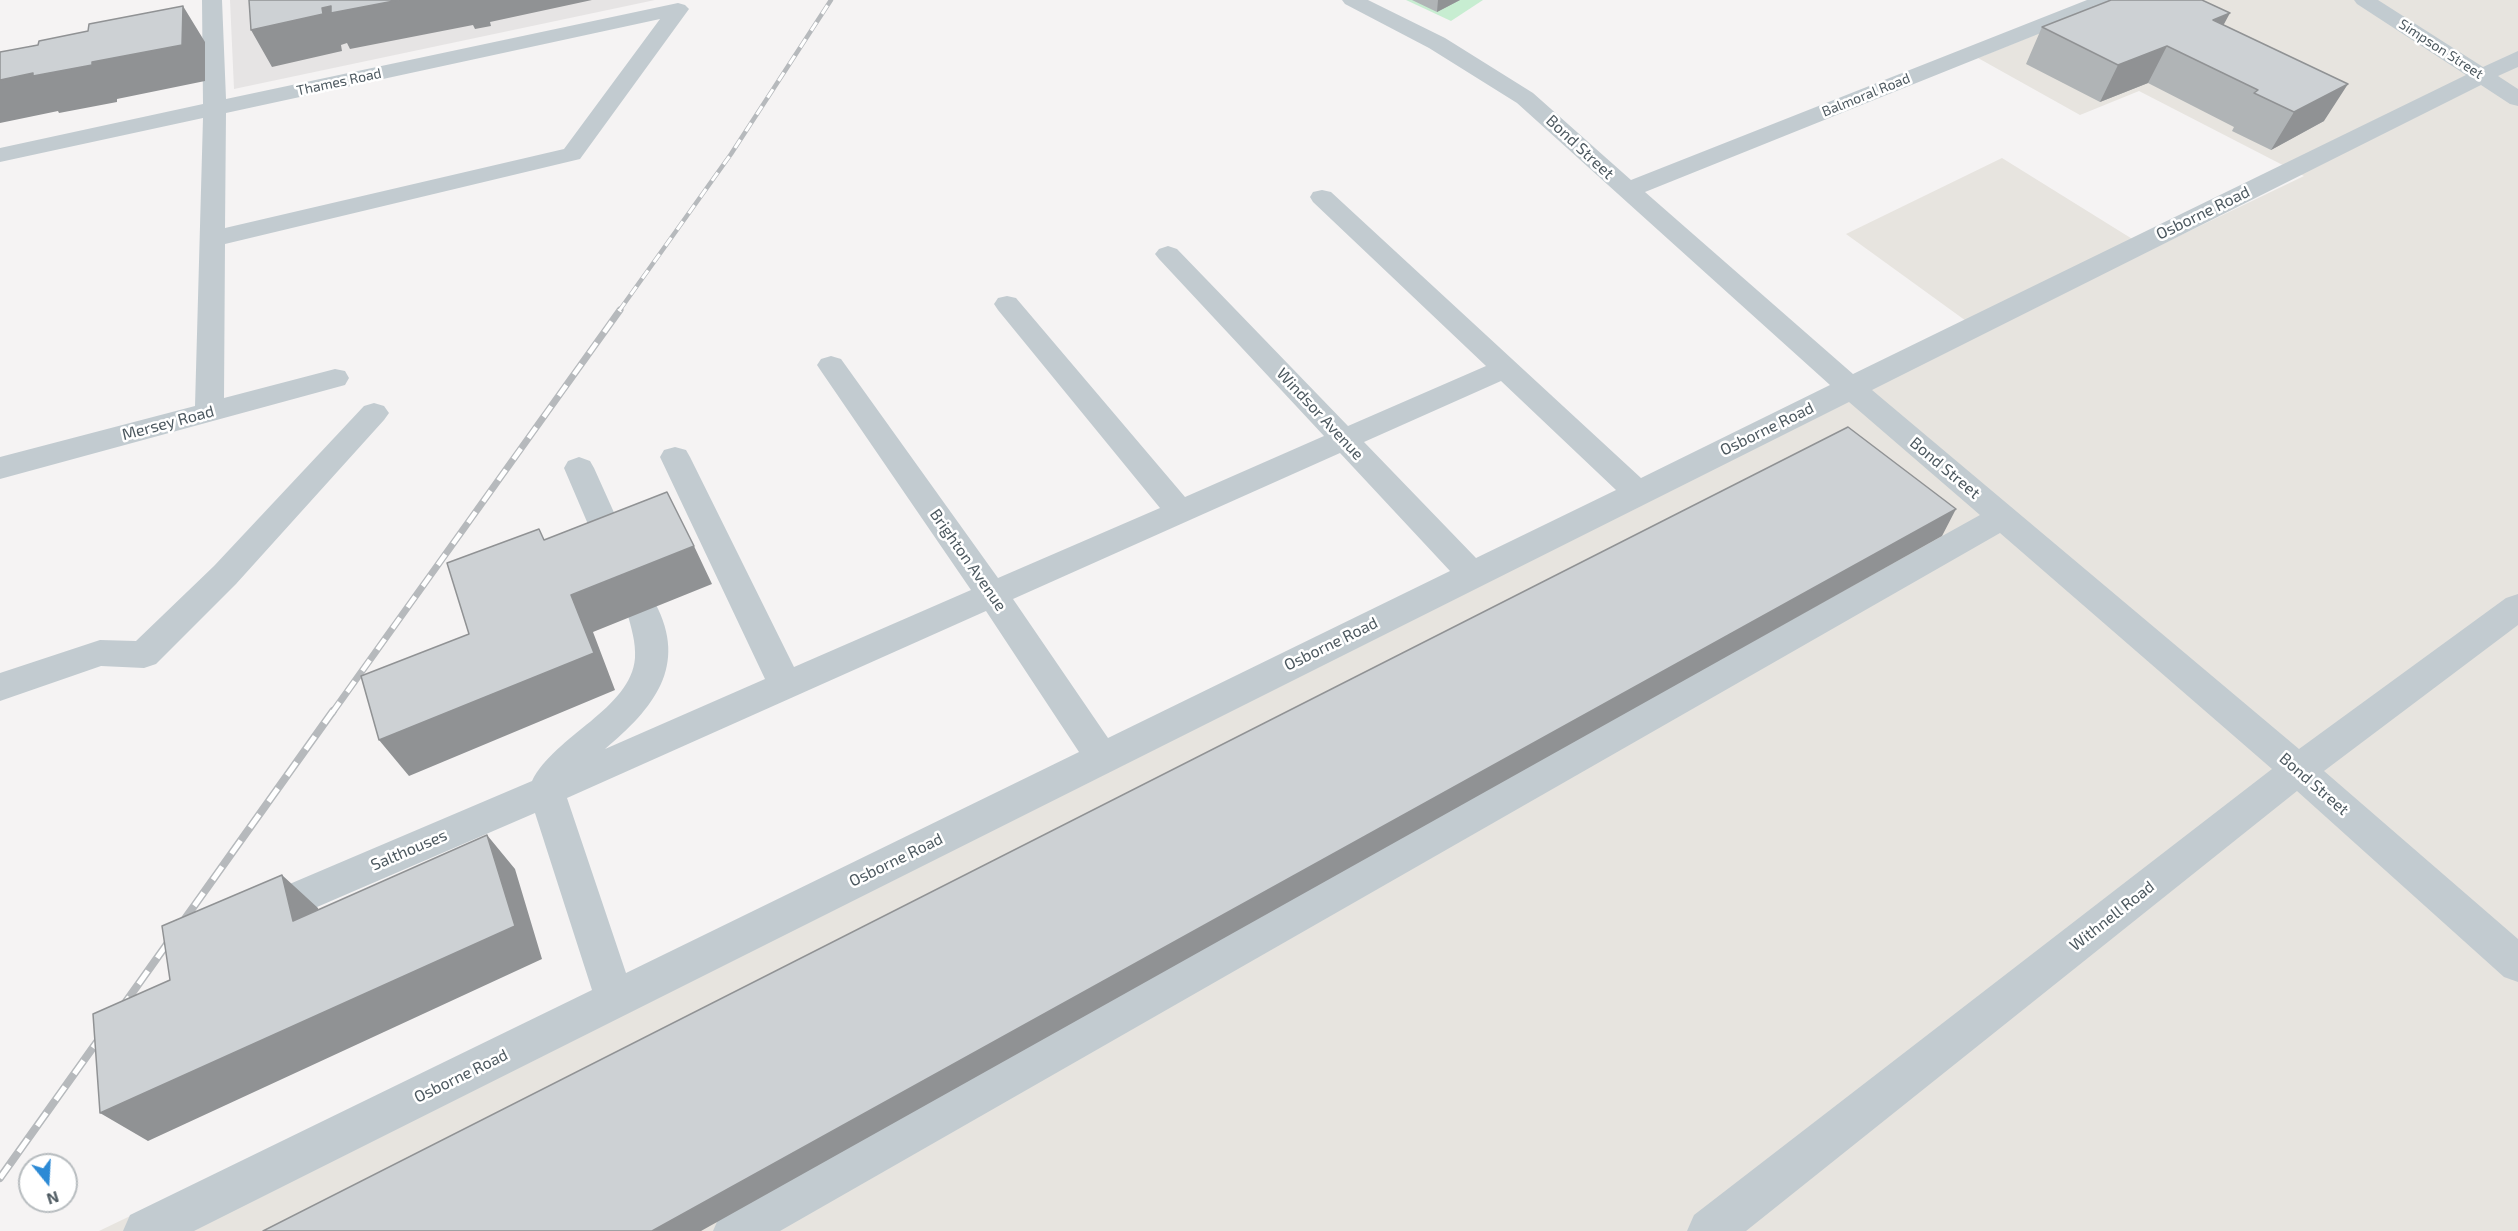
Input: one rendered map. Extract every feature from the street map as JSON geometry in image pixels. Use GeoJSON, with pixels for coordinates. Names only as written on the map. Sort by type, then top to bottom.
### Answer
{"type":"FeatureCollection","features":[{"type":"Feature","properties":{"kind":"street"},"geometry":{"type":"LineString","coordinates":[[209,412],[215,108],[212,0]]}},
{"type":"Feature","properties":{"kind":"street","name":"Bond Street"},"geometry":{"type":"LineString","coordinates":[[1352,0],[1437,43],[1525,98],[1563,129],[1627,190],[1851,388],[2298,770],[2518,964]]}},
{"type":"Feature","properties":{"kind":"street","name":"Balmoral Road"},"geometry":{"type":"LineString","coordinates":[[1627,190],[2106,0]]}},
{"type":"Feature","properties":{"kind":"street","name":"Simpson Street"},"geometry":{"type":"LineString","coordinates":[[2364,0],[2518,99]]}},
{"type":"Feature","properties":{"kind":"street","name":"Thames Road"},"geometry":{"type":"LineString","coordinates":[[0,155],[678,9],[572,154],[212,238]]}},
{"type":"Feature","properties":{"kind":"street","name":"Osborne Road"},"geometry":{"type":"LineString","coordinates":[[146,1231],[2518,58]]}},
{"type":"Feature","properties":{"kind":"street"},"geometry":{"type":"LineString","coordinates":[[1322,196],[1638,493]]}},
{"type":"Feature","properties":{"kind":"street","name":"Windsor Avenue"},"geometry":{"type":"LineString","coordinates":[[1168,254],[1472,574]]}},
{"type":"Feature","properties":{"kind":"street"},"geometry":{"type":"LineString","coordinates":[[1007,304],[1180,511]]}},
{"type":"Feature","properties":{"kind":"street","name":"Brighton Avenue"},"geometry":{"type":"LineString","coordinates":[[831,365],[992,594],[1102,757]]}},
{"type":"Feature","properties":{"kind":"street","name":"Salthouses"},"geometry":{"type":"LineString","coordinates":[[273,909],[1506,368]]}},
{"type":"Feature","properties":{"kind":"street","name":"Mersey Road"},"geometry":{"type":"LineString","coordinates":[[0,468],[335,378]]}},
{"type":"Feature","properties":{"kind":"street"},"geometry":{"type":"LineString","coordinates":[[0,687],[100,653],[144,655],[225,575],[374,413]]}},
{"type":"Feature","properties":{"kind":"street"},"geometry":{"type":"LineString","coordinates":[[675,457],[785,684]]}},
{"type":"Feature","properties":{"kind":"street"},"geometry":{"type":"LineString","coordinates":[[579,468],[618,557]]}},
{"type":"Feature","properties":{"kind":"street"},"geometry":{"type":"LineString","coordinates":[[736,1231],[2002,517]]}},
{"type":"Feature","properties":{"kind":"street","name":"Withnell Road"},"geometry":{"type":"LineString","coordinates":[[1710,1231],[2298,770],[2518,607]]}},
{"type":"Feature","properties":{"kind":"street"},"geometry":{"type":"LineString","coordinates":[[615,999],[546,791],[556,769],[615,721],[644,689],[652,656],[651,632],[643,612]]}},
{"type":"Feature","properties":{"kind":"shaded area"},"geometry":{"type":"Polygon","coordinates":[[[230,0],[655,0],[234,89],[230,0]]]}},
{"type":"Feature","properties":{"kind":"shaded area"},"geometry":{"type":"Polygon","coordinates":[[[2120,0],[2518,0],[2518,1231],[99,1231],[1851,388],[1973,326],[1846,234],[2002,158],[2150,250],[2304,176],[2139,91],[2080,115],[1978,58],[2120,0]]]}},
{"type":"Feature","properties":{"kind":"green space"},"geometry":{"type":"Polygon","coordinates":[[[1406,0],[1483,0],[1451,21],[1406,0]]]}},
{"type":"Feature","properties":{"kind":"building"},"geometry":{"type":"Polygon","coordinates":[[[249,0],[399,0],[331,13],[331,6],[322,8],[323,14],[251,30],[249,0]]]}},
{"type":"Feature","properties":{"kind":"building"},"geometry":{"type":"Polygon","coordinates":[[[2111,0],[2202,0],[2230,13],[2213,20],[2348,84],[2294,112],[2254,93],[2258,90],[2167,46],[2118,65],[2042,27],[2111,0]]]}},
{"type":"Feature","properties":{"kind":"building"},"geometry":{"type":"Polygon","coordinates":[[[183,6],[182,45],[92,62],[92,65],[0,80],[0,52],[38,45],[39,41],[88,31],[89,24],[183,6]]]}},
{"type":"Feature","properties":{"kind":"building"},"geometry":{"type":"Polygon","coordinates":[[[1848,427],[1956,509],[652,1231],[263,1231],[1848,427]]]}},
{"type":"Feature","properties":{"kind":"building"},"geometry":{"type":"Polygon","coordinates":[[[667,492],[694,546],[571,595],[594,653],[379,740],[361,676],[469,634],[447,563],[539,529],[544,540],[667,492]]]}},
{"type":"Feature","properties":{"kind":"building"},"geometry":{"type":"Polygon","coordinates":[[[487,835],[515,926],[100,1113],[93,1014],[170,980],[162,926],[282,875],[293,921],[487,835]]]}},
{"type":"Feature","properties":{"kind":"railway"},"geometry":{"type":"LineString","coordinates":[[619,311],[731,154],[831,0]]}},
{"type":"Feature","properties":{"kind":"railway"},"geometry":{"type":"LineString","coordinates":[[332,713],[620,310]]}},
{"type":"Feature","properties":{"kind":"railway"},"geometry":{"type":"LineString","coordinates":[[120,1010],[333,711]]}},
{"type":"Feature","properties":{"kind":"railway"},"geometry":{"type":"LineString","coordinates":[[0,1178],[104,1032]]}}]}
